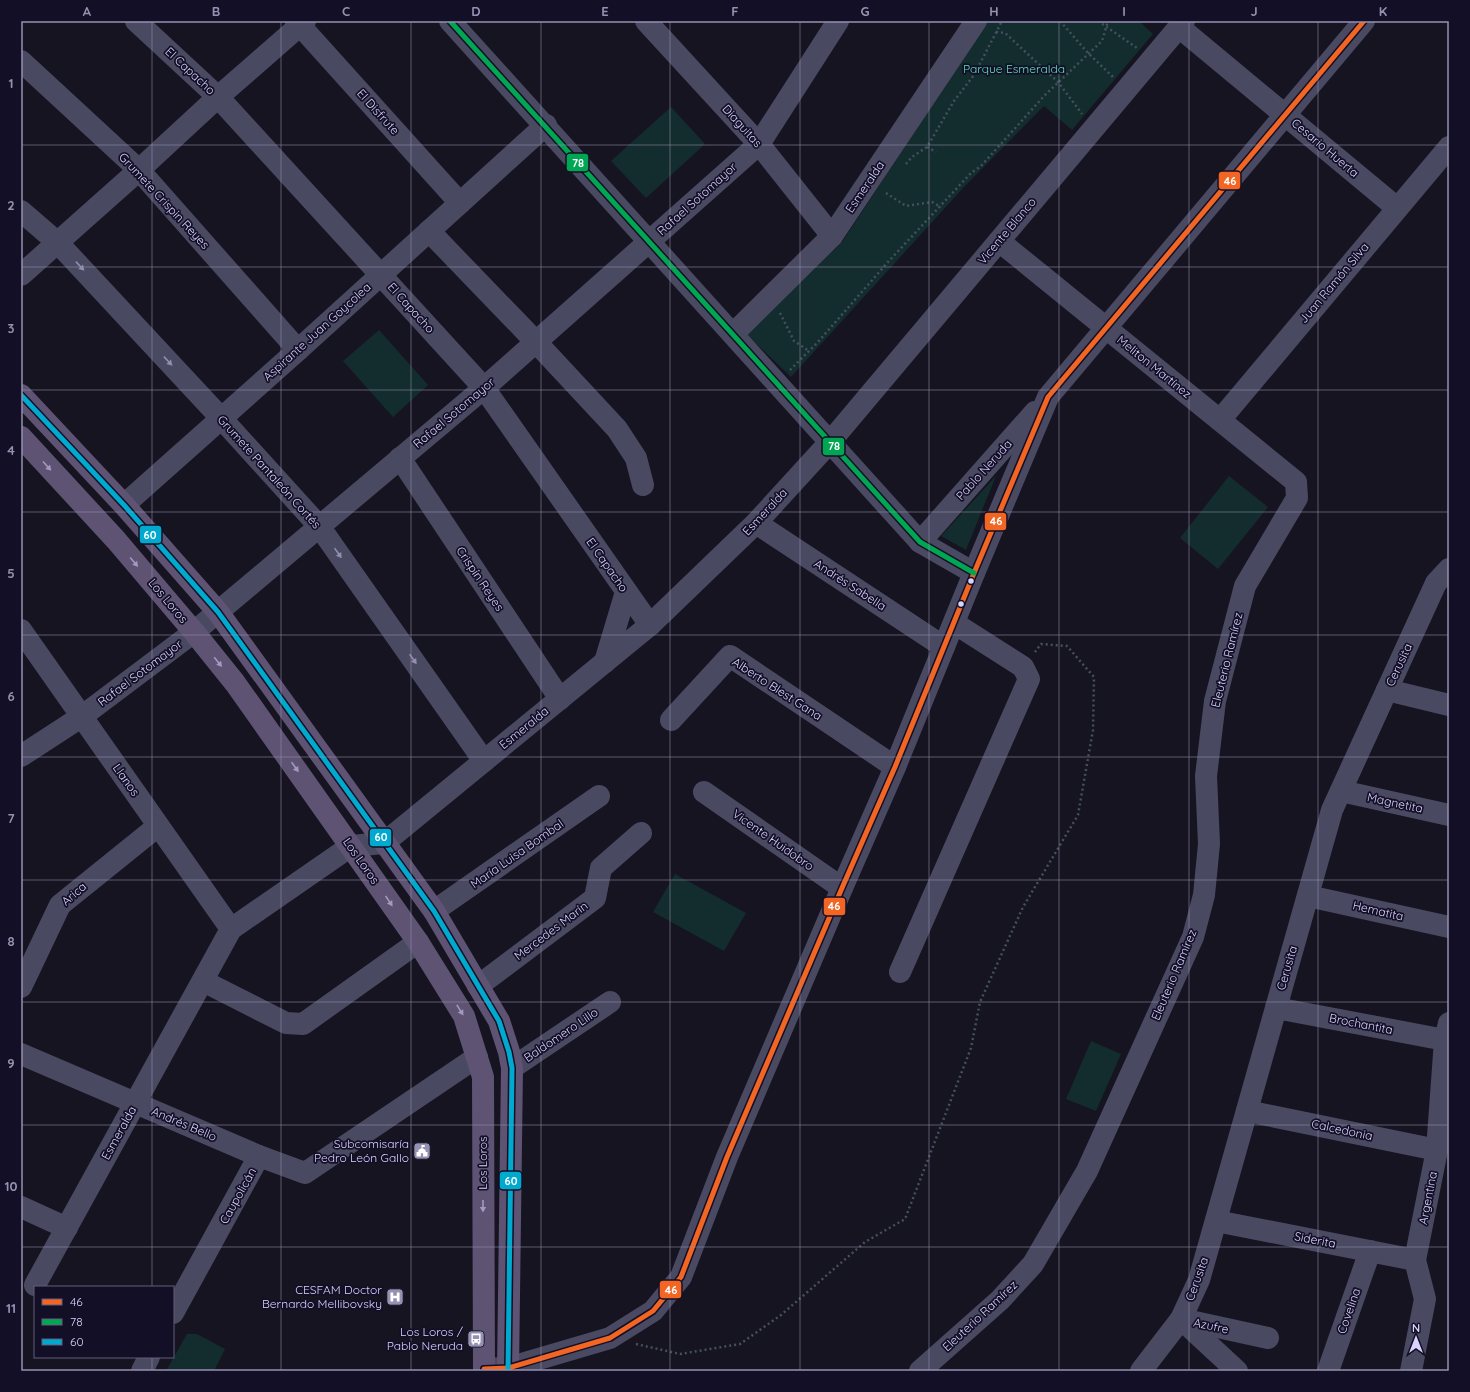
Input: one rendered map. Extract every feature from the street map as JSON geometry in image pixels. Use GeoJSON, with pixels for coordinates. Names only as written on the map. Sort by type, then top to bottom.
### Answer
{"type":"FeatureCollection","features":[{"type":"Feature","properties":{"kind":"main road"},"geometry":{"type":"LineString","coordinates":[[21,395],[124,505],[218,612],[434,911],[499,1021],[509,1052],[512,1068],[508,1370]]}},
{"type":"Feature","properties":{"kind":"main road","name":"Los Loros"},"geometry":{"type":"LineString","coordinates":[[21,437],[116,540],[235,683],[418,942],[464,1016],[483,1077],[484,1370]]}},
{"type":"Feature","properties":{"kind":"street","name":"El Capacho"},"geometry":{"type":"LineString","coordinates":[[136,21],[218,97],[484,388],[650,625]]}},
{"type":"Feature","properties":{"kind":"street"},"geometry":{"type":"LineString","coordinates":[[450,21],[546,125],[649,242],[920,542],[974,573]]}},
{"type":"Feature","properties":{"kind":"street","name":"Diaguitas"},"geometry":{"type":"LineString","coordinates":[[646,21],[759,144],[832,236]]}},
{"type":"Feature","properties":{"kind":"street","name":"Esmeralda"},"geometry":{"type":"LineString","coordinates":[[733,334],[832,236],[976,21]]}},
{"type":"Feature","properties":{"kind":"street","name":"Pablo Neruda"},"geometry":{"type":"LineString","coordinates":[[920,542],[1048,397],[1364,21]]}},
{"type":"Feature","properties":{"kind":"street"},"geometry":{"type":"LineString","coordinates":[[21,275],[139,170],[300,22]]}},
{"type":"Feature","properties":{"kind":"street","name":"El Disfrute"},"geometry":{"type":"LineString","coordinates":[[300,22],[460,203]]}},
{"type":"Feature","properties":{"kind":"street","name":"Rafael Sotomayor"},"geometry":{"type":"LineString","coordinates":[[21,756],[81,716],[194,632],[484,388],[759,144],[833,24]]}},
{"type":"Feature","properties":{"kind":"street","name":"Cesario Huerta"},"geometry":{"type":"LineString","coordinates":[[1182,24],[1285,115],[1397,208]]}},
{"type":"Feature","properties":{"kind":"street","name":"Vicente Blanco"},"geometry":{"type":"LineString","coordinates":[[830,442],[1182,24]]}},
{"type":"Feature","properties":{"kind":"street","name":"Grumete Crispin Reyes"},"geometry":{"type":"LineString","coordinates":[[21,61],[139,170],[298,350]]}},
{"type":"Feature","properties":{"kind":"street","name":"Aspirante Juan Goycolea"},"geometry":{"type":"LineString","coordinates":[[124,505],[298,350],[546,125]]}},
{"type":"Feature","properties":{"kind":"street","name":"Juan Ramón Silva"},"geometry":{"type":"LineString","coordinates":[[1220,420],[1449,147]]}},
{"type":"Feature","properties":{"kind":"street","name":"Grumete Pantaleón Cortés"},"geometry":{"type":"LineString","coordinates":[[21,211],[58,243],[319,526],[484,761]]}},
{"type":"Feature","properties":{"kind":"street"},"geometry":{"type":"LineString","coordinates":[[429,232],[536,342],[617,429],[636,458],[643,485]]}},
{"type":"Feature","properties":{"kind":"street","name":"Meliton Martínez"},"geometry":{"type":"LineString","coordinates":[[999,241],[1296,482],[1297,498]]}},
{"type":"Feature","properties":{"kind":"street","name":"Pablo Neruda"},"geometry":{"type":"LineString","coordinates":[[484,1370],[508,1370],[610,1338],[653,1311],[681,1277],[727,1158],[895,767],[1048,397]]}},
{"type":"Feature","properties":{"kind":"street","name":"Esmeralda"},"geometry":{"type":"LineString","coordinates":[[32,1283],[67,1228],[231,929],[351,846],[384,843],[650,625],[756,523],[830,442]]}},
{"type":"Feature","properties":{"kind":"street","name":"Crispín Reyes"},"geometry":{"type":"LineString","coordinates":[[400,458],[560,699]]}},
{"type":"Feature","properties":{"kind":"street","name":"Eleuterio Ramírez"},"geometry":{"type":"LineString","coordinates":[[920,1371],[1000,1300],[1033,1264],[1087,1171],[1193,937],[1204,895],[1209,844],[1206,776],[1215,701],[1245,586],[1297,498]]}},
{"type":"Feature","properties":{"kind":"street","name":"Andrés Sabella"},"geometry":{"type":"LineString","coordinates":[[756,523],[944,647]]}},
{"type":"Feature","properties":{"kind":"street","name":"Cerusita"},"geometry":{"type":"LineString","coordinates":[[1140,1371],[1181,1319],[1199,1280],[1332,810],[1387,690],[1441,593],[1436,583],[1449,569]]}},
{"type":"Feature","properties":{"kind":"street"},"geometry":{"type":"LineString","coordinates":[[605,662],[626,592]]}},
{"type":"Feature","properties":{"kind":"street"},"geometry":{"type":"LineString","coordinates":[[900,972],[1029,679],[1024,667],[954,624]]}},
{"type":"Feature","properties":{"kind":"street","name":"Llanos"},"geometry":{"type":"LineString","coordinates":[[21,630],[231,929]]}},
{"type":"Feature","properties":{"kind":"street","name":"Alberto Blest Gana"},"geometry":{"type":"LineString","coordinates":[[671,720],[730,656],[895,767]]}},
{"type":"Feature","properties":{"kind":"street"},"geometry":{"type":"LineString","coordinates":[[1387,690],[1449,706]]}},
{"type":"Feature","properties":{"kind":"street","name":"Magnetita"},"geometry":{"type":"LineString","coordinates":[[1341,791],[1449,814]]}},
{"type":"Feature","properties":{"kind":"street","name":"Vicente Huidobro"},"geometry":{"type":"LineString","coordinates":[[704,792],[842,888]]}},
{"type":"Feature","properties":{"kind":"street","name":"María Luisa Bombal"},"geometry":{"type":"LineString","coordinates":[[434,911],[599,796]]}},
{"type":"Feature","properties":{"kind":"street","name":"Arica"},"geometry":{"type":"LineString","coordinates":[[21,987],[60,905],[158,826]]}},
{"type":"Feature","properties":{"kind":"street","name":"Mercedes Marín"},"geometry":{"type":"LineString","coordinates":[[478,986],[595,898],[601,868],[642,833]]}},
{"type":"Feature","properties":{"kind":"street","name":"Hematita"},"geometry":{"type":"LineString","coordinates":[[1308,896],[1449,927]]}},
{"type":"Feature","properties":{"kind":"street"},"geometry":{"type":"LineString","coordinates":[[203,981],[286,1023],[303,1024],[418,942]]}},
{"type":"Feature","properties":{"kind":"street","name":"Baldomero Lillo"},"geometry":{"type":"LineString","coordinates":[[512,1068],[610,1002]]}},
{"type":"Feature","properties":{"kind":"street","name":"Brochantita"},"geometry":{"type":"LineString","coordinates":[[1276,1008],[1447,1032]]}},
{"type":"Feature","properties":{"kind":"street","name":"Argentina"},"geometry":{"type":"LineString","coordinates":[[1411,1371],[1425,1299],[1415,1260],[1437,1150],[1447,1032]]}},
{"type":"Feature","properties":{"kind":"street","name":"Andrés Bello"},"geometry":{"type":"LineString","coordinates":[[21,1054],[260,1156]]}},
{"type":"Feature","properties":{"kind":"street","name":"Caupolicán"},"geometry":{"type":"LineString","coordinates":[[174,1311],[260,1156],[305,1173],[477,1057]]}},
{"type":"Feature","properties":{"kind":"street","name":"Calcedonia"},"geometry":{"type":"LineString","coordinates":[[1247,1110],[1437,1150]]}},
{"type":"Feature","properties":{"kind":"street"},"geometry":{"type":"LineString","coordinates":[[21,1207],[67,1228]]}},
{"type":"Feature","properties":{"kind":"street","name":"Siderita"},"geometry":{"type":"LineString","coordinates":[[1216,1221],[1415,1260]]}},
{"type":"Feature","properties":{"kind":"street","name":"Covelina"},"geometry":{"type":"LineString","coordinates":[[1328,1371],[1370,1251]]}},
{"type":"Feature","properties":{"kind":"street","name":"Azufre"},"geometry":{"type":"LineString","coordinates":[[1181,1319],[1268,1338]]}},
{"type":"Feature","properties":{"kind":"street","name":"Azufre"},"geometry":{"type":"LineString","coordinates":[[1181,1319],[1237,1371]]}},
{"type":"Feature","properties":{"kind":"street"},"geometry":{"type":"LineString","coordinates":[[142,1371],[148,1358]]}},
{"type":"Feature","properties":{"kind":"path"},"geometry":{"type":"LineString","coordinates":[[1060,21],[1088,53],[1126,90]]}},
{"type":"Feature","properties":{"kind":"path"},"geometry":{"type":"LineString","coordinates":[[1098,21],[1153,58]]}},
{"type":"Feature","properties":{"kind":"path"},"geometry":{"type":"LineString","coordinates":[[777,383],[809,351],[888,262],[941,207],[971,173],[981,166],[1058,82],[1102,41],[1108,21]]}},
{"type":"Feature","properties":{"kind":"path"},"geometry":{"type":"LineString","coordinates":[[996,32],[1005,33],[1058,82],[1093,129]]}},
{"type":"Feature","properties":{"kind":"path"},"geometry":{"type":"LineString","coordinates":[[927,147],[936,152]]}},
{"type":"Feature","properties":{"kind":"path"},"geometry":{"type":"LineString","coordinates":[[886,193],[906,206],[932,202],[941,207]]}},
{"type":"Feature","properties":{"kind":"path"},"geometry":{"type":"LineString","coordinates":[[778,309],[794,341],[809,351]]}},
{"type":"Feature","properties":{"kind":"path"},"geometry":{"type":"LineString","coordinates":[[610,1338],[680,1354],[740,1344],[781,1315],[865,1242],[905,1219],[971,1048],[980,1002],[1023,907],[1078,815],[1093,730],[1094,677],[1067,646],[1041,644],[1024,667]]}},
{"type":"Feature","properties":{"kind":"green space","name":"Parque Esmeralda"},"geometry":{"type":"Polygon","coordinates":[[[988,21],[1139,21],[1153,34],[1072,130],[1044,106],[965,186],[791,377],[747,335],[842,242],[988,21]]]}},
{"type":"Feature","properties":{"kind":"green space"},"geometry":{"type":"Polygon","coordinates":[[[671,107],[705,144],[646,198],[611,161],[671,107]]]}},
{"type":"Feature","properties":{"kind":"green space"},"geometry":{"type":"Polygon","coordinates":[[[379,330],[428,385],[393,417],[343,361],[379,330]]]}},
{"type":"Feature","properties":{"kind":"green space"},"geometry":{"type":"Polygon","coordinates":[[[996,476],[966,550],[941,536],[996,476]]]}},
{"type":"Feature","properties":{"kind":"green space"},"geometry":{"type":"Polygon","coordinates":[[[1229,476],[1268,507],[1218,569],[1180,538],[1229,476]]]}},
{"type":"Feature","properties":{"kind":"green space"},"geometry":{"type":"Polygon","coordinates":[[[675,874],[746,913],[724,951],[653,912],[675,874]]]}},
{"type":"Feature","properties":{"kind":"green space"},"geometry":{"type":"Polygon","coordinates":[[[1091,1041],[1121,1054],[1096,1111],[1066,1099],[1091,1041]]]}},
{"type":"Feature","properties":{"kind":"green space"},"geometry":{"type":"Polygon","coordinates":[[[187,1334],[197,1334],[225,1349],[214,1371],[166,1371],[187,1334]]]}},
{"type":"Feature","properties":{"kind":"transit line","name":"78"},"geometry":{"type":"LineString","coordinates":[[450,21],[920,542],[974,573]]}},
{"type":"Feature","properties":{"kind":"transit line","name":"46"},"geometry":{"type":"LineString","coordinates":[[484,1369],[508,1368],[610,1338],[653,1311],[681,1277],[727,1157],[895,767],[1048,397],[1364,21]]}},
{"type":"Feature","properties":{"kind":"transit line","name":"60"},"geometry":{"type":"LineString","coordinates":[[21,395],[124,505],[218,612],[434,911],[499,1021],[509,1052],[512,1068],[508,1371]]}},
{"type":"Feature","properties":{"kind":"place","name":"Subcomisaría Pedro León Gallo"},"geometry":{"type":"Point","coordinates":[422,1151]}},
{"type":"Feature","properties":{"kind":"place","name":"CESFAM Doctor Bernardo Mellibovsky"},"geometry":{"type":"Point","coordinates":[395,1297]}},
{"type":"Feature","properties":{"kind":"place","name":"Los Loros / Pablo Neruda"},"geometry":{"type":"Point","coordinates":[476,1339]}}]}
